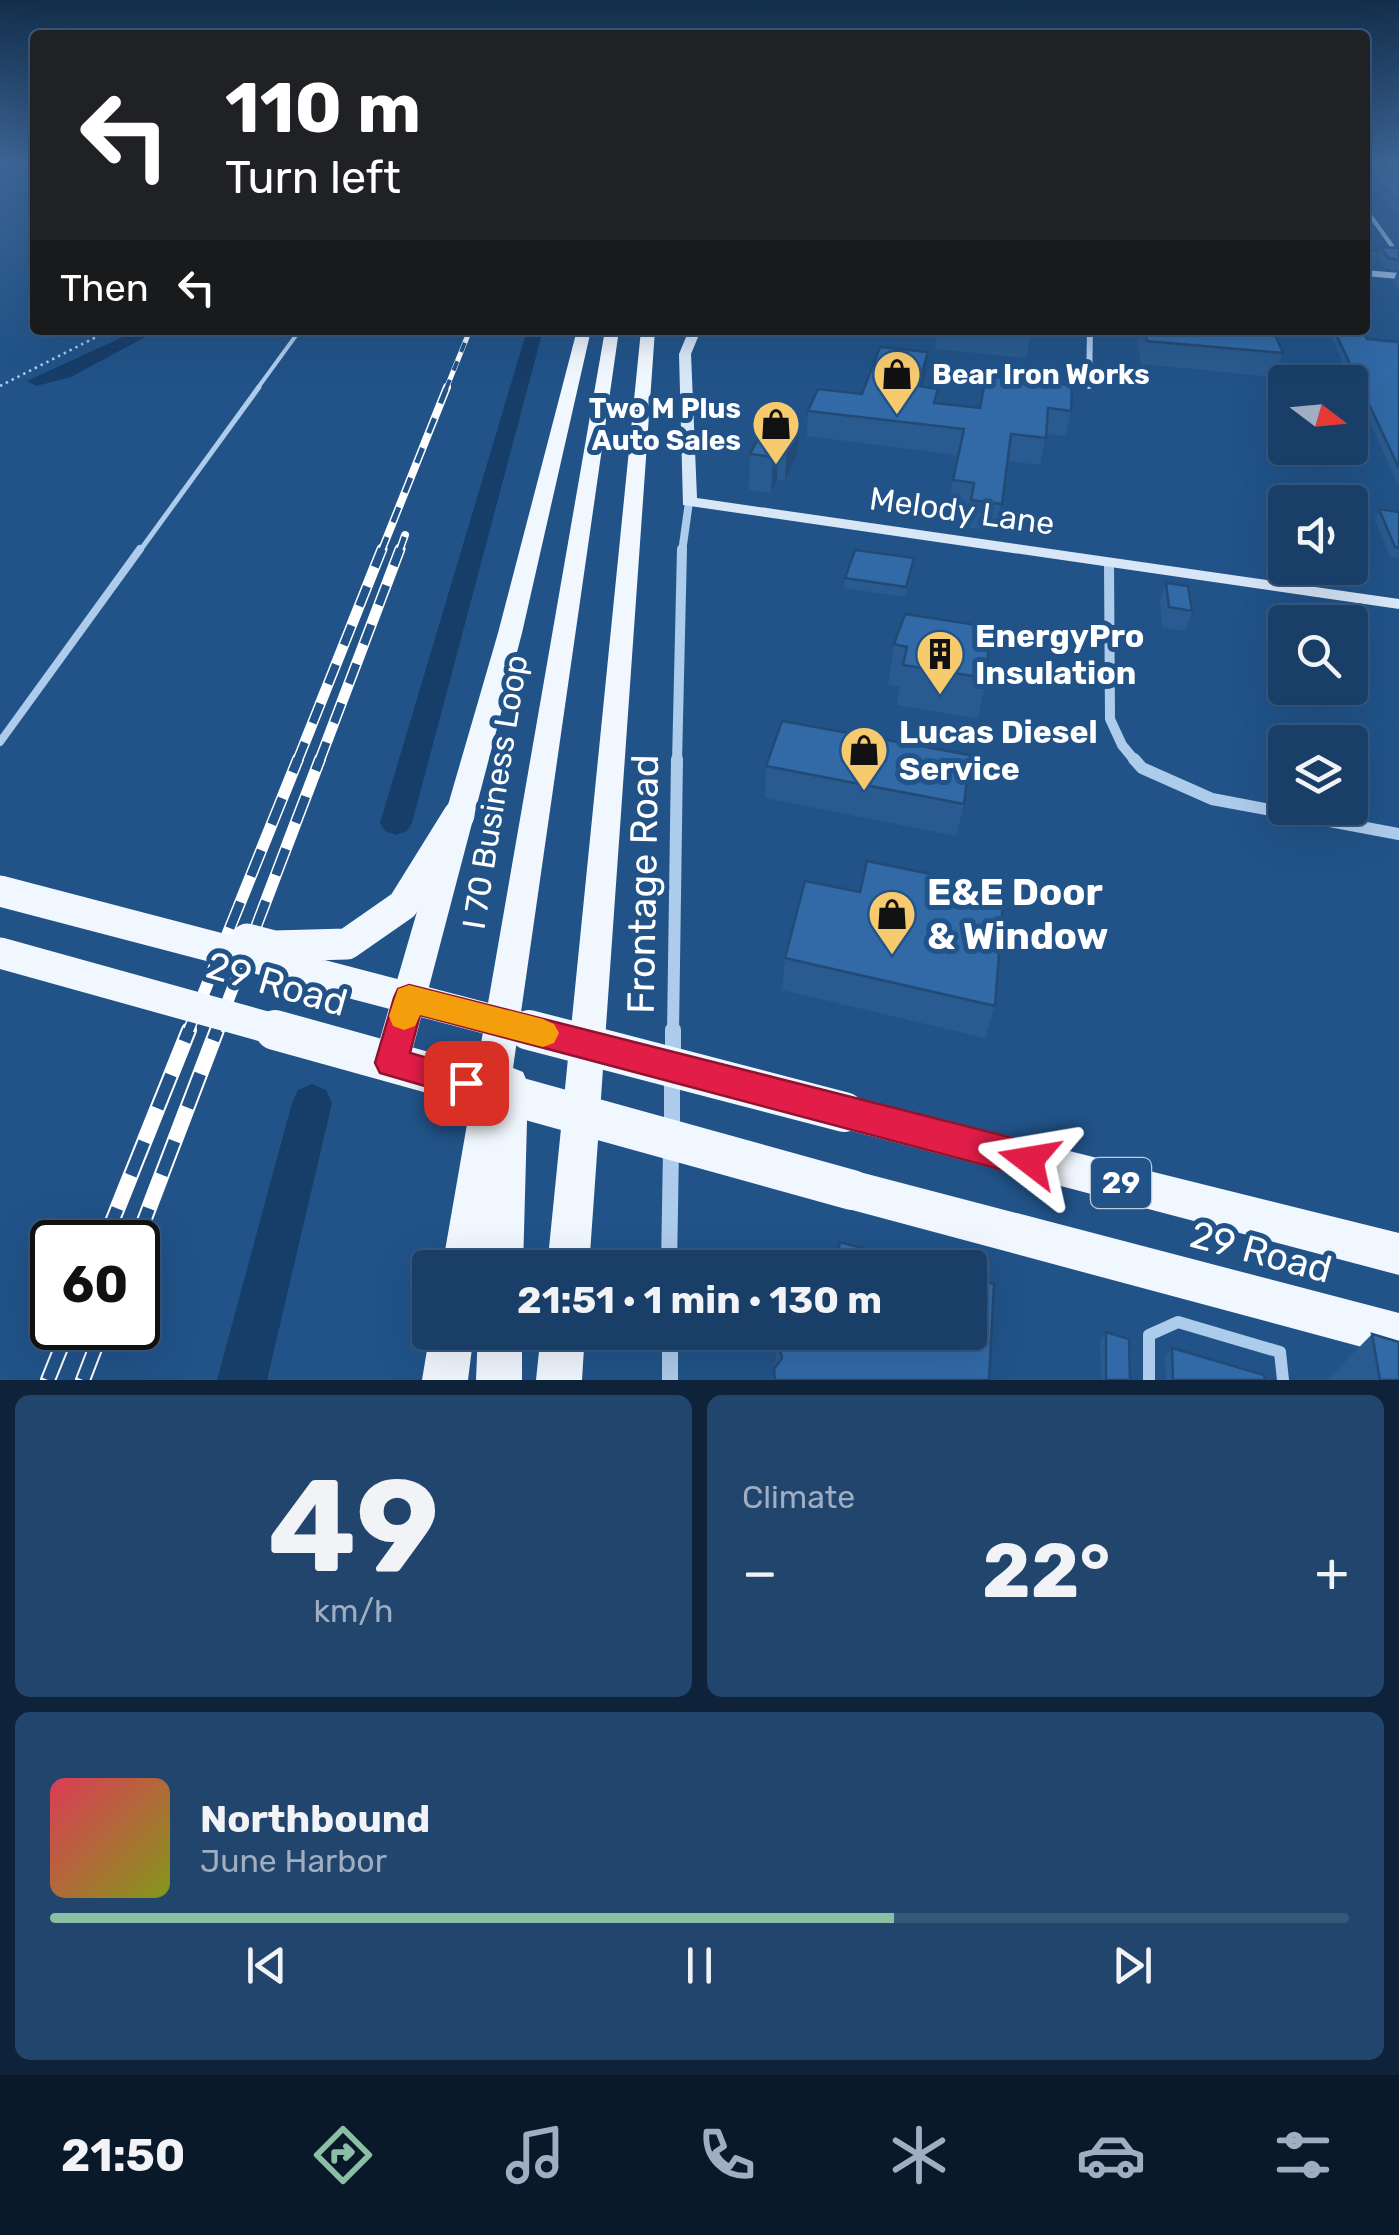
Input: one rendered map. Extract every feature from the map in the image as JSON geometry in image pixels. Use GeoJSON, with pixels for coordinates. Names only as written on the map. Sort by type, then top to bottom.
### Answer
{"type":"FeatureCollection","features":[{"type":"Feature","properties":{"kind":"main road"},"geometry":{"type":"LineString","coordinates":[[392,1063],[510,633],[583,335]]}},
{"type":"Feature","properties":{"kind":"main road","name":"I 70 Business Loop"},"geometry":{"type":"LineString","coordinates":[[465,1250],[611,335]]}},
{"type":"Feature","properties":{"kind":"main road"},"geometry":{"type":"LineString","coordinates":[[570,1250],[648,335]]}},
{"type":"Feature","properties":{"kind":"main road"},"geometry":{"type":"LineString","coordinates":[[80,912],[124,911],[274,946],[347,944],[403,905],[459,815]]}},
{"type":"Feature","properties":{"kind":"main road","name":"29 Road"},"geometry":{"type":"LineString","coordinates":[[0,891],[1399,1254]]}},
{"type":"Feature","properties":{"kind":"main road"},"geometry":{"type":"LineString","coordinates":[[503,1250],[520,904]]}},
{"type":"Feature","properties":{"kind":"main road","name":"29 Road"},"geometry":{"type":"LineString","coordinates":[[0,954],[852,1190],[1399,1335]]}},
{"type":"Feature","properties":{"kind":"main road"},"geometry":{"type":"LineString","coordinates":[[444,1380],[449,1350]]}},
{"type":"Feature","properties":{"kind":"main road"},"geometry":{"type":"LineString","coordinates":[[499,1380],[500,1350]]}},
{"type":"Feature","properties":{"kind":"main road"},"geometry":{"type":"LineString","coordinates":[[560,1380],[562,1350]]}},
{"type":"Feature","properties":{"kind":"street"},"geometry":{"type":"LineString","coordinates":[[1370,273],[1399,276]]}},
{"type":"Feature","properties":{"kind":"street"},"geometry":{"type":"LineString","coordinates":[[689,502],[686,354],[693,335]]}},
{"type":"Feature","properties":{"kind":"street"},"geometry":{"type":"LineString","coordinates":[[1089,386],[1090,335]]}},
{"type":"Feature","properties":{"kind":"street","name":"Melody Lane"},"geometry":{"type":"LineString","coordinates":[[689,502],[1399,604]]}},
{"type":"Feature","properties":{"kind":"street","name":"Frontage Road"},"geometry":{"type":"LineString","coordinates":[[670,1250],[680,574],[689,502]]}},
{"type":"Feature","properties":{"kind":"street"},"geometry":{"type":"LineString","coordinates":[[1109,562],[1110,719],[1122,745],[1142,768],[1212,800],[1399,834]]}},
{"type":"Feature","properties":{"kind":"street"},"geometry":{"type":"LineString","coordinates":[[670,1350],[670,1380]]}},
{"type":"Feature","properties":{"kind":"lane"},"geometry":{"type":"LineString","coordinates":[[1379,228],[1392,246]]}},
{"type":"Feature","properties":{"kind":"lane"},"geometry":{"type":"LineString","coordinates":[[0,742],[296,335]]}},
{"type":"Feature","properties":{"kind":"lane"},"geometry":{"type":"LineString","coordinates":[[1149,1380],[1149,1335],[1178,1322],[1280,1352],[1283,1380]]}},
{"type":"Feature","properties":{"kind":"path"},"geometry":{"type":"LineString","coordinates":[[0,386],[100,335]]}},
{"type":"Feature","properties":{"kind":"building"},"geometry":{"type":"Polygon","coordinates":[[[1381,247],[1399,248],[1399,260],[1388,258],[1381,247]]]}},
{"type":"Feature","properties":{"kind":"building"},"geometry":{"type":"Polygon","coordinates":[[[1146,335],[1275,335],[1283,353],[1147,341],[1146,335]]]}},
{"type":"Feature","properties":{"kind":"building"},"geometry":{"type":"Polygon","coordinates":[[[1336,335],[1365,335],[1367,339],[1399,342],[1399,468],[1368,402],[1368,365],[1350,365],[1336,335]]]}},
{"type":"Feature","properties":{"kind":"building"},"geometry":{"type":"Polygon","coordinates":[[[880,347],[928,352],[918,386],[938,389],[934,403],[980,408],[986,376],[1072,385],[1071,411],[1048,408],[1046,438],[1011,434],[1002,504],[971,500],[974,483],[953,480],[964,429],[808,411],[818,389],[862,394],[880,347]]]}},
{"type":"Feature","properties":{"kind":"building"},"geometry":{"type":"Polygon","coordinates":[[[771,415],[800,418],[787,446],[779,445],[773,457],[750,454],[771,415]]]}},
{"type":"Feature","properties":{"kind":"building"},"geometry":{"type":"Polygon","coordinates":[[[1379,509],[1399,512],[1399,548],[1395,547],[1379,509]]]}},
{"type":"Feature","properties":{"kind":"building"},"geometry":{"type":"Polygon","coordinates":[[[855,550],[914,558],[906,587],[845,578],[855,550]]]}},
{"type":"Feature","properties":{"kind":"building"},"geometry":{"type":"Polygon","coordinates":[[[1166,583],[1188,586],[1192,611],[1169,607],[1166,583]]]}},
{"type":"Feature","properties":{"kind":"building"},"geometry":{"type":"Polygon","coordinates":[[[905,614],[990,627],[986,678],[903,665],[907,647],[894,644],[905,614]]]}},
{"type":"Feature","properties":{"kind":"building"},"geometry":{"type":"Polygon","coordinates":[[[782,721],[970,755],[964,804],[766,766],[782,721]]]}},
{"type":"Feature","properties":{"kind":"building","name":"E&E Door & Window"},"geometry":{"type":"Polygon","coordinates":[[[867,861],[1004,889],[995,1006],[785,958],[805,881],[860,892],[867,861]]]}},
{"type":"Feature","properties":{"kind":"building"},"geometry":{"type":"Polygon","coordinates":[[[840,1242],[869,1250],[838,1250],[840,1242]]]}},
{"type":"Feature","properties":{"kind":"building"},"geometry":{"type":"Polygon","coordinates":[[[987,1282],[994,1284],[989,1380],[775,1380],[774,1369],[782,1358],[780,1350],[987,1350],[987,1282]]]}},
{"type":"Feature","properties":{"kind":"building"},"geometry":{"type":"Polygon","coordinates":[[[1106,1332],[1129,1339],[1130,1380],[1106,1380],[1106,1332]]]}},
{"type":"Feature","properties":{"kind":"building"},"geometry":{"type":"Polygon","coordinates":[[[1372,1334],[1399,1342],[1399,1380],[1380,1380],[1372,1334]]]}},
{"type":"Feature","properties":{"kind":"building"},"geometry":{"type":"Polygon","coordinates":[[[1172,1348],[1264,1375],[1265,1380],[1173,1380],[1172,1348]]]}},
{"type":"Feature","properties":{"kind":"waterway"},"geometry":{"type":"LineString","coordinates":[[36,381],[65,373],[140,335]]}},
{"type":"Feature","properties":{"kind":"waterway"},"geometry":{"type":"LineString","coordinates":[[396,823],[534,335]]}},
{"type":"Feature","properties":{"kind":"waterway"},"geometry":{"type":"LineString","coordinates":[[242,1380],[312,1103]]}},
{"type":"Feature","properties":{"kind":"railway"},"geometry":{"type":"LineString","coordinates":[[446,389],[468,335]]}},
{"type":"Feature","properties":{"kind":"railway"},"geometry":{"type":"LineString","coordinates":[[381,552],[447,387]]}},
{"type":"Feature","properties":{"kind":"railway"},"geometry":{"type":"LineString","coordinates":[[399,552],[405,535]]}},
{"type":"Feature","properties":{"kind":"railway"},"geometry":{"type":"LineString","coordinates":[[297,762],[382,549]]}},
{"type":"Feature","properties":{"kind":"railway"},"geometry":{"type":"LineString","coordinates":[[319,762],[400,549]]}},
{"type":"Feature","properties":{"kind":"railway"},"geometry":{"type":"LineString","coordinates":[[188,1032],[298,759]]}},
{"type":"Feature","properties":{"kind":"railway"},"geometry":{"type":"LineString","coordinates":[[216,1032],[320,759]]}},
{"type":"Feature","properties":{"kind":"railway"},"geometry":{"type":"LineString","coordinates":[[113,1220],[189,1030]]}},
{"type":"Feature","properties":{"kind":"railway"},"geometry":{"type":"LineString","coordinates":[[144,1220],[217,1030]]}},
{"type":"Feature","properties":{"kind":"railway"},"geometry":{"type":"LineString","coordinates":[[48,1380],[60,1350]]}},
{"type":"Feature","properties":{"kind":"railway"},"geometry":{"type":"LineString","coordinates":[[83,1380],[95,1350]]}},
{"type":"Feature","properties":{"kind":"slow traffic"},"geometry":{"type":"LineString","coordinates":[[404,1016],[409,998],[543,1033]]}},
{"type":"Feature","properties":{"kind":"place","name":"Bear Iron Works"},"geometry":{"type":"Point","coordinates":[897,416]}},
{"type":"Feature","properties":{"kind":"place","name":"Two M Plus Auto Sales"},"geometry":{"type":"Point","coordinates":[776,466]}},
{"type":"Feature","properties":{"kind":"place","name":"EnergyPro Insulation"},"geometry":{"type":"Point","coordinates":[940,696]}},
{"type":"Feature","properties":{"kind":"place","name":"Lucas Diesel Service"},"geometry":{"type":"Point","coordinates":[864,792]}},
{"type":"Feature","properties":{"kind":"place","name":"E&E Door & Window"},"geometry":{"type":"Point","coordinates":[892,956]}},
{"type":"Feature","properties":{"kind":"route"},"geometry":{"type":"LineString","coordinates":[[466,1083],[392,1063],[409,998],[1029,1160]]}}]}
